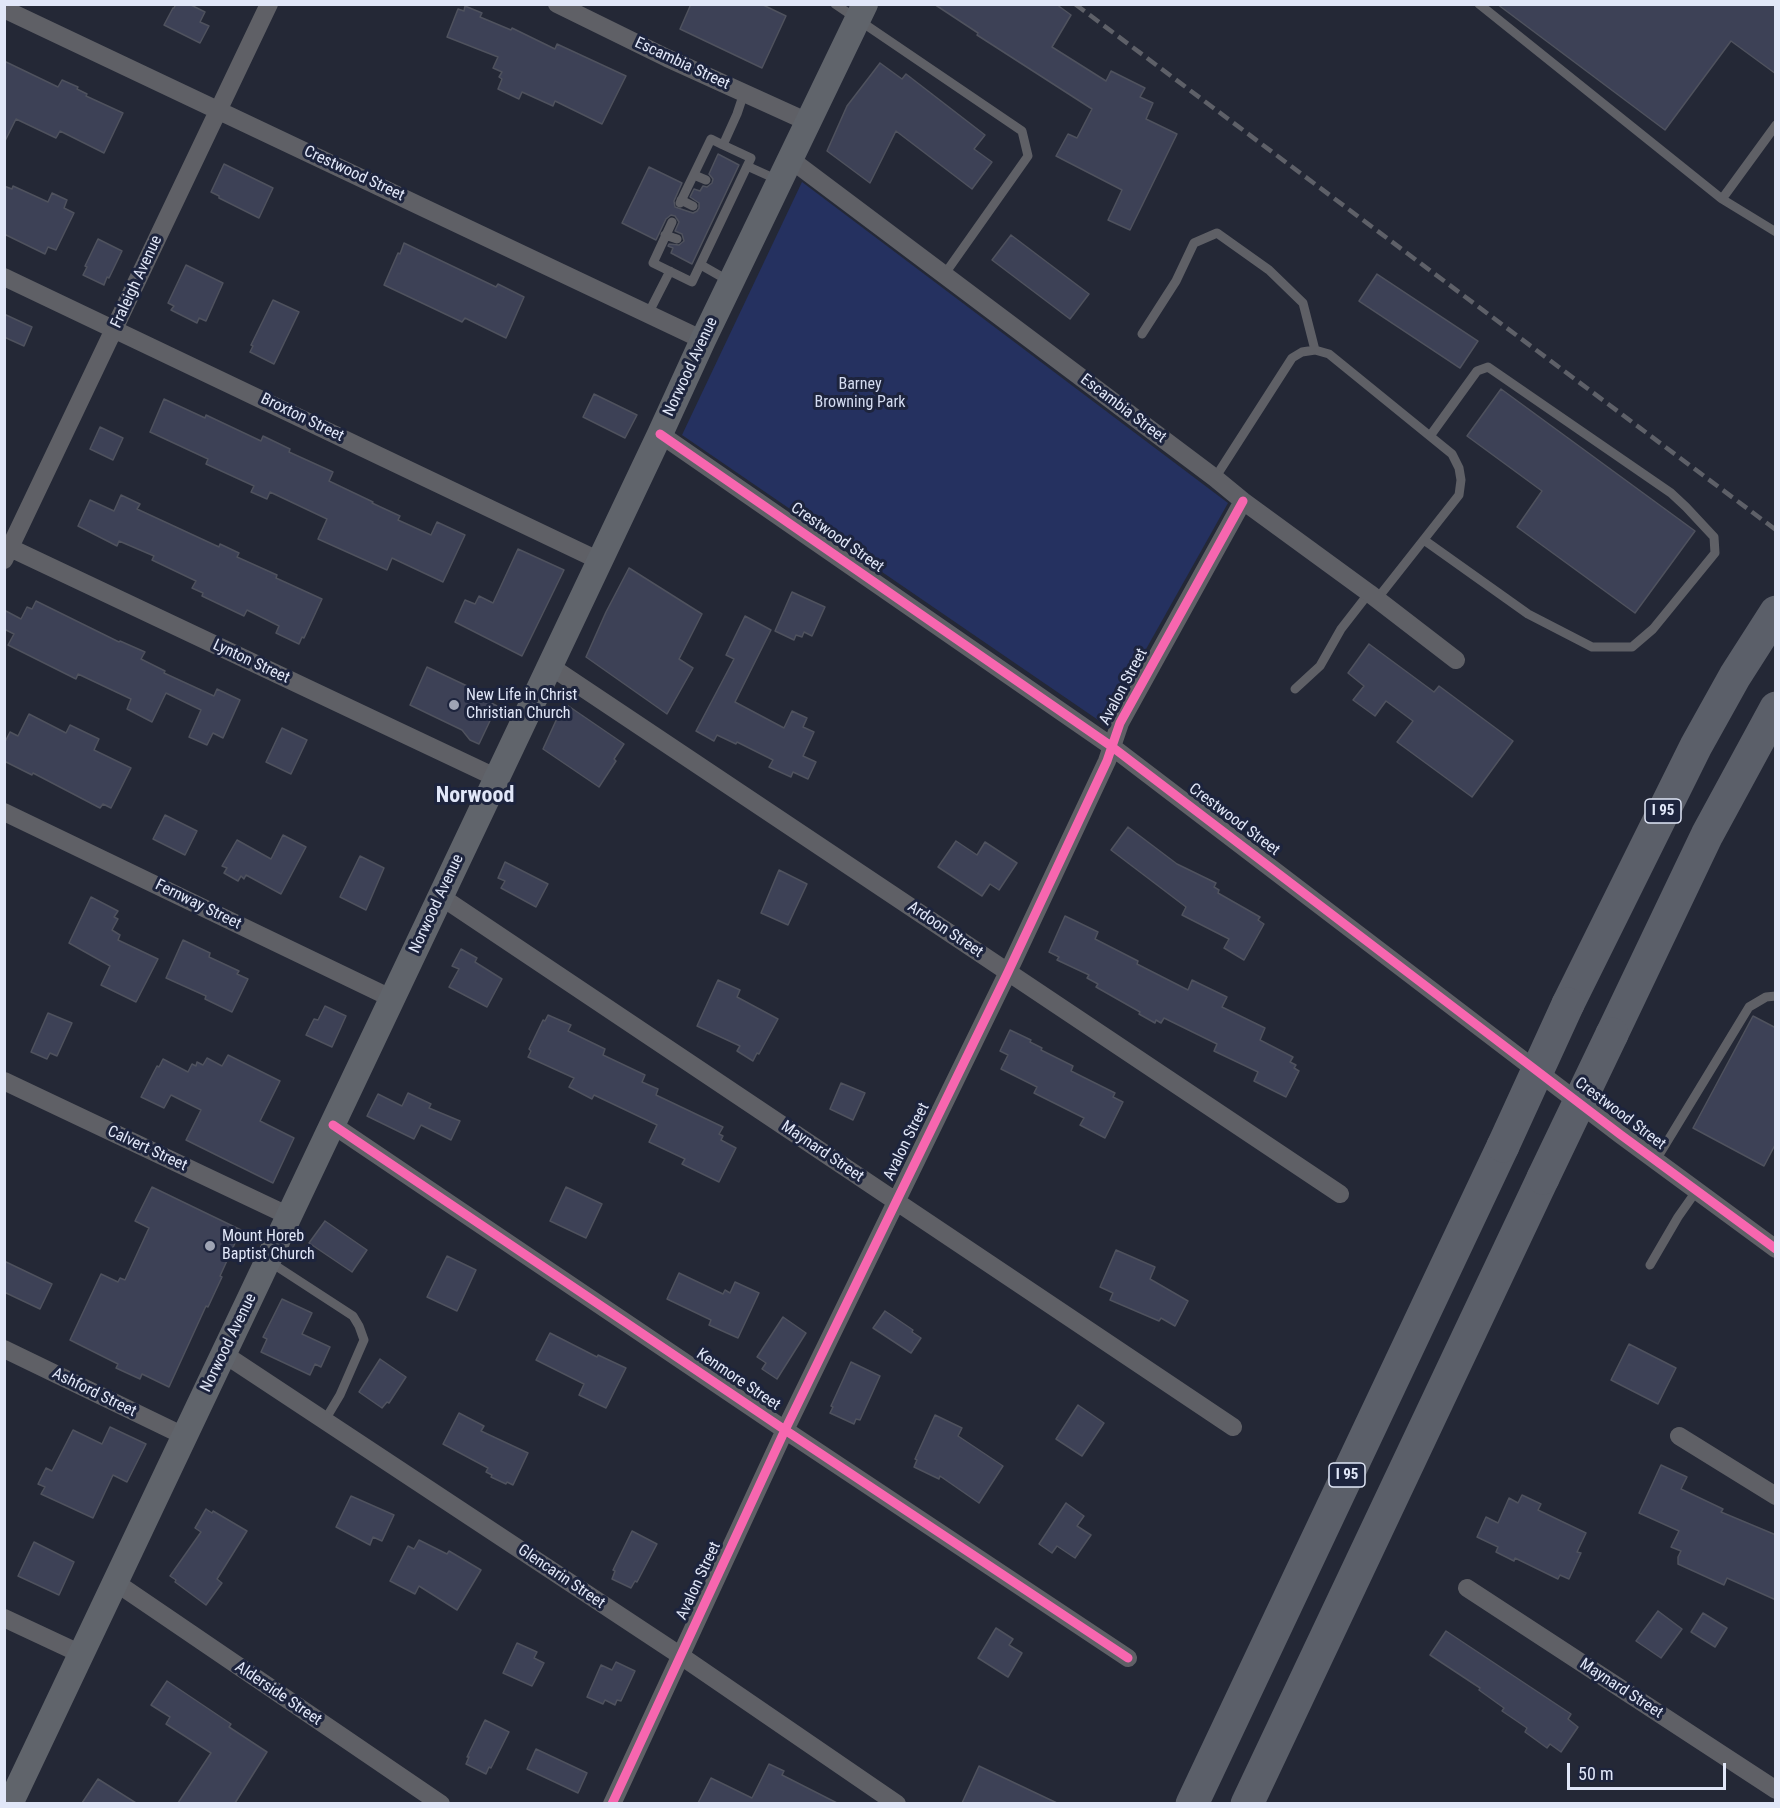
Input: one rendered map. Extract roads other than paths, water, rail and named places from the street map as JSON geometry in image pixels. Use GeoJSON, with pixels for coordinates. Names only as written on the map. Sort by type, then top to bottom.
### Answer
{"type":"FeatureCollection","features":[{"type":"Feature","properties":{"kind":"highway","name":"I 95"},"geometry":{"type":"LineString","coordinates":[[1192,1803],[1568,1004],[1696,746],[1735,676],[1772,617]]}},
{"type":"Feature","properties":{"kind":"highway"},"geometry":{"type":"LineString","coordinates":[[1248,1803],[1611,1034],[1707,836],[1776,708]]}},
{"type":"Feature","properties":{"kind":"main road","name":"Norwood Avenue"},"geometry":{"type":"LineString","coordinates":[[10,1803],[393,999],[703,340],[861,13]]}},
{"type":"Feature","properties":{"kind":"street","name":"Fraleigh Avenue"},"geometry":{"type":"LineString","coordinates":[[6,551],[115,329],[269,4]]}},
{"type":"Feature","properties":{"kind":"street","name":"Escambia Street"},"geometry":{"type":"LineString","coordinates":[[557,4],[808,122]]}},
{"type":"Feature","properties":{"kind":"street","name":"Crestwood Street"},"geometry":{"type":"LineString","coordinates":[[4,9],[703,340]]}},
{"type":"Feature","properties":{"kind":"street","name":"Escambia Street"},"geometry":{"type":"LineString","coordinates":[[785,170],[944,275],[1455,660]]}},
{"type":"Feature","properties":{"kind":"street","name":"Broxton Street"},"geometry":{"type":"LineString","coordinates":[[4,277],[600,561]]}},
{"type":"Feature","properties":{"kind":"street","name":"Crestwood Street"},"geometry":{"type":"LineString","coordinates":[[660,434],[1111,746],[1776,1249]]}},
{"type":"Feature","properties":{"kind":"street","name":"Avalon Street"},"geometry":{"type":"LineString","coordinates":[[612,1803],[785,1430],[1008,972],[1107,761],[1120,723],[1243,501]]}},
{"type":"Feature","properties":{"kind":"street","name":"Lynton Street"},"geometry":{"type":"LineString","coordinates":[[6,551],[497,778]]}},
{"type":"Feature","properties":{"kind":"street","name":"Ardoon Street"},"geometry":{"type":"LineString","coordinates":[[550,666],[1340,1194]]}},
{"type":"Feature","properties":{"kind":"street","name":"Fernway Street"},"geometry":{"type":"LineString","coordinates":[[4,812],[393,999]]}},
{"type":"Feature","properties":{"kind":"street","name":"Maynard Street"},"geometry":{"type":"LineString","coordinates":[[440,896],[1233,1427]]}},
{"type":"Feature","properties":{"kind":"street","name":"Calvert Street"},"geometry":{"type":"LineString","coordinates":[[4,1081],[289,1216]]}},
{"type":"Feature","properties":{"kind":"street","name":"Kenmore Street"},"geometry":{"type":"LineString","coordinates":[[333,1125],[1128,1658]]}},
{"type":"Feature","properties":{"kind":"street","name":"Ashford Street"},"geometry":{"type":"LineString","coordinates":[[4,1350],[184,1436]]}},
{"type":"Feature","properties":{"kind":"street","name":"Glencarin Street"},"geometry":{"type":"LineString","coordinates":[[224,1354],[681,1656],[897,1803]]}},
{"type":"Feature","properties":{"kind":"street"},"geometry":{"type":"LineString","coordinates":[[1678,1436],[1776,1496]]}},
{"type":"Feature","properties":{"kind":"street","name":"Alderside Street"},"geometry":{"type":"LineString","coordinates":[[116,1582],[441,1803]]}},
{"type":"Feature","properties":{"kind":"street","name":"Maynard Street"},"geometry":{"type":"LineString","coordinates":[[1467,1588],[1776,1790]]}},
{"type":"Feature","properties":{"kind":"street"},"geometry":{"type":"LineString","coordinates":[[4,1618],[81,1654]]}},
{"type":"Feature","properties":{"kind":"lane"},"geometry":{"type":"LineString","coordinates":[[835,4],[861,13],[879,34],[1022,131],[1028,156],[944,275]]}},
{"type":"Feature","properties":{"kind":"lane"},"geometry":{"type":"LineString","coordinates":[[1479,4],[1722,199],[1776,232]]}},
{"type":"Feature","properties":{"kind":"lane"},"geometry":{"type":"LineString","coordinates":[[723,144],[744,93]]}},
{"type":"Feature","properties":{"kind":"lane"},"geometry":{"type":"LineString","coordinates":[[1722,199],[1776,125]]}},
{"type":"Feature","properties":{"kind":"lane"},"geometry":{"type":"LineString","coordinates":[[672,222],[653,262],[692,282],[701,265],[704,249],[751,158],[711,139],[681,201],[693,206]]}},
{"type":"Feature","properties":{"kind":"lane"},"geometry":{"type":"LineString","coordinates":[[747,166],[785,170]]}},
{"type":"Feature","properties":{"kind":"lane"},"geometry":{"type":"LineString","coordinates":[[694,175],[705,180]]}},
{"type":"Feature","properties":{"kind":"lane"},"geometry":{"type":"LineString","coordinates":[[1142,334],[1176,281],[1194,243],[1217,233],[1269,270],[1304,303],[1315,350]]}},
{"type":"Feature","properties":{"kind":"lane"},"geometry":{"type":"LineString","coordinates":[[665,235],[677,239]]}},
{"type":"Feature","properties":{"kind":"lane"},"geometry":{"type":"LineString","coordinates":[[701,265],[731,282]]}},
{"type":"Feature","properties":{"kind":"lane"},"geometry":{"type":"LineString","coordinates":[[648,314],[670,271]]}},
{"type":"Feature","properties":{"kind":"lane"},"geometry":{"type":"LineString","coordinates":[[1215,478],[1292,358],[1302,352],[1315,350],[1329,354],[1452,454],[1459,468],[1461,480],[1459,495],[1424,540],[1341,629],[1320,666],[1295,689]]}},
{"type":"Feature","properties":{"kind":"lane"},"geometry":{"type":"LineString","coordinates":[[1424,540],[1528,614],[1592,647],[1632,647],[1653,629],[1715,553],[1714,537],[1671,493],[1488,367],[1477,371],[1430,436]]}},
{"type":"Feature","properties":{"kind":"lane"},"geometry":{"type":"LineString","coordinates":[[1656,1160],[1749,1007],[1766,997],[1776,996]]}},
{"type":"Feature","properties":{"kind":"lane"},"geometry":{"type":"LineString","coordinates":[[1650,1265],[1678,1216],[1697,1190]]}},
{"type":"Feature","properties":{"kind":"lane"},"geometry":{"type":"LineString","coordinates":[[268,1261],[353,1316],[359,1326],[364,1340],[340,1395],[325,1420]]}},
{"type":"Feature","properties":{"kind":"railway"},"geometry":{"type":"LineString","coordinates":[[1075,4],[1776,530]]}},
{"type":"Feature","properties":{"kind":"place","name":"New Life in Christ Christian Church"},"geometry":{"type":"Point","coordinates":[454,705]}},
{"type":"Feature","properties":{"kind":"place","name":"Mount Horeb Baptist Church"},"geometry":{"type":"Point","coordinates":[210,1246]}},
{"type":"Feature","properties":{"kind":"district","name":"Norwood"},"geometry":{"type":"Point","coordinates":[475,796]}},
{"type":"Feature","properties":{"kind":"park label","name":"Barney Browning Park"},"geometry":{"type":"Point","coordinates":[860,394]}}]}
